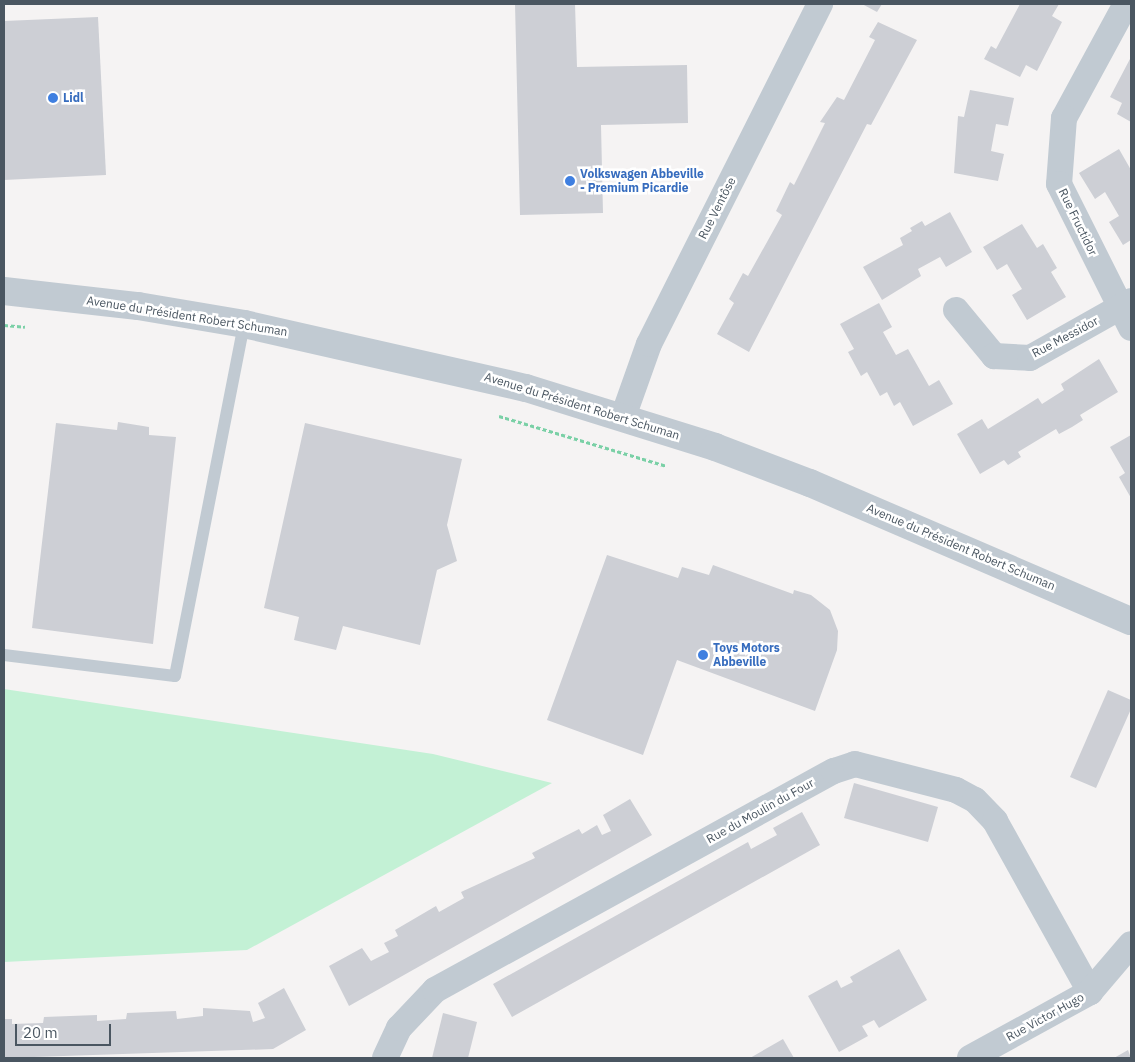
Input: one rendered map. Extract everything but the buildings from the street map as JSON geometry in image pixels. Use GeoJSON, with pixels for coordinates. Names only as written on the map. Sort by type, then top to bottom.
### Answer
{"type":"FeatureCollection","features":[{"type":"Feature","properties":{"kind":"street","name":"Rue Ventôse"},"geometry":{"type":"LineString","coordinates":[[623,416],[649,344],[820,4]]}},
{"type":"Feature","properties":{"kind":"street","name":"Rue Fructidor"},"geometry":{"type":"LineString","coordinates":[[1126,4],[1064,118],[1059,184],[1127,312]]}},
{"type":"Feature","properties":{"kind":"street","name":"Avenue du Président Robert Schuman"},"geometry":{"type":"LineString","coordinates":[[4,292],[138,306],[244,324],[472,373],[623,416],[810,484],[1131,620]]}},
{"type":"Feature","properties":{"kind":"street","name":"Rue Messidor"},"geometry":{"type":"LineString","coordinates":[[956,310],[994,356],[1030,358],[1127,312]]}},
{"type":"Feature","properties":{"kind":"street","name":"Rue du Moulin du Four"},"geometry":{"type":"LineString","coordinates":[[385,1058],[398,1028],[435,990],[834,771],[855,764],[956,790],[975,800],[995,821],[1090,992]]}},
{"type":"Feature","properties":{"kind":"street","name":"Rue Victor Hugo"},"geometry":{"type":"LineString","coordinates":[[970,1058],[1090,992],[1131,944]]}},
{"type":"Feature","properties":{"kind":"lane"},"geometry":{"type":"LineString","coordinates":[[4,655],[175,676],[244,324]]}},
{"type":"Feature","properties":{"kind":"green space"},"geometry":{"type":"Polygon","coordinates":[[[4,689],[433,754],[552,783],[247,950],[4,962],[4,689]]]}},
{"type":"Feature","properties":{"kind":"place","name":"Lidl"},"geometry":{"type":"Point","coordinates":[53,98]}},
{"type":"Feature","properties":{"kind":"place","name":"Volkswagen Abbeville - Premium Picardie"},"geometry":{"type":"Point","coordinates":[570,181]}},
{"type":"Feature","properties":{"kind":"place","name":"Toys Motors Abbeville"},"geometry":{"type":"Point","coordinates":[703,655]}}]}
